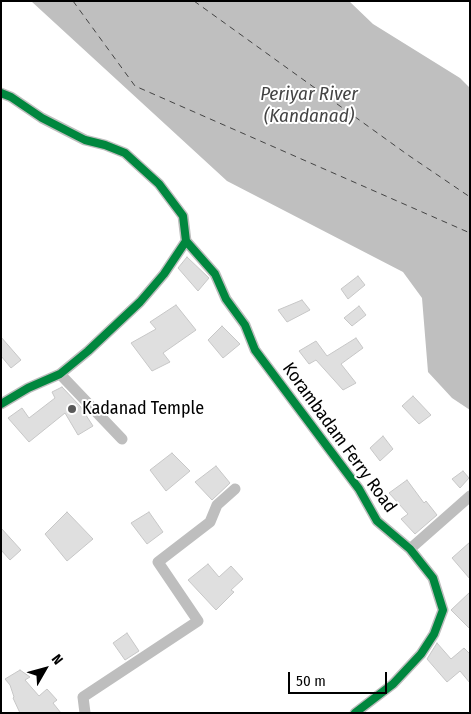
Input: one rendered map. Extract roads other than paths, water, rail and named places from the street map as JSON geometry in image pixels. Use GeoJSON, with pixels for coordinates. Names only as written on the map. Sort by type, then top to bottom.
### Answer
{"type":"FeatureCollection","features":[{"type":"Feature","properties":{"kind":"street"},"geometry":{"type":"LineString","coordinates":[[1,93],[85,140],[105,144],[124,153],[159,184],[183,216],[186,241],[164,274],[140,302],[60,374],[28,388],[1,404]]}},
{"type":"Feature","properties":{"kind":"street","name":"Korambadam Ferry Road"},"geometry":{"type":"LineString","coordinates":[[186,241],[215,274],[226,299],[245,325],[255,350],[350,476],[377,521],[410,549],[433,578],[443,610],[434,634],[421,654],[393,684],[355,713]]}},
{"type":"Feature","properties":{"kind":"street"},"geometry":{"type":"LineString","coordinates":[[60,374],[122,439]]}},
{"type":"Feature","properties":{"kind":"street"},"geometry":{"type":"LineString","coordinates":[[85,713],[83,697],[198,621],[158,562],[210,522],[217,505],[235,489]]}},
{"type":"Feature","properties":{"kind":"street"},"geometry":{"type":"LineString","coordinates":[[410,549],[470,496]]}},
{"type":"Feature","properties":{"kind":"water","name":"Periyar River (Kandanad)"},"geometry":{"type":"Polygon","coordinates":[[[31,1],[349,1],[373,24],[460,78],[470,88],[470,410],[452,398],[428,372],[422,298],[403,272],[227,181],[31,1]]]}},
{"type":"Feature","properties":{"kind":"place","name":"Kadanad Temple"},"geometry":{"type":"Point","coordinates":[72,409]}}]}
